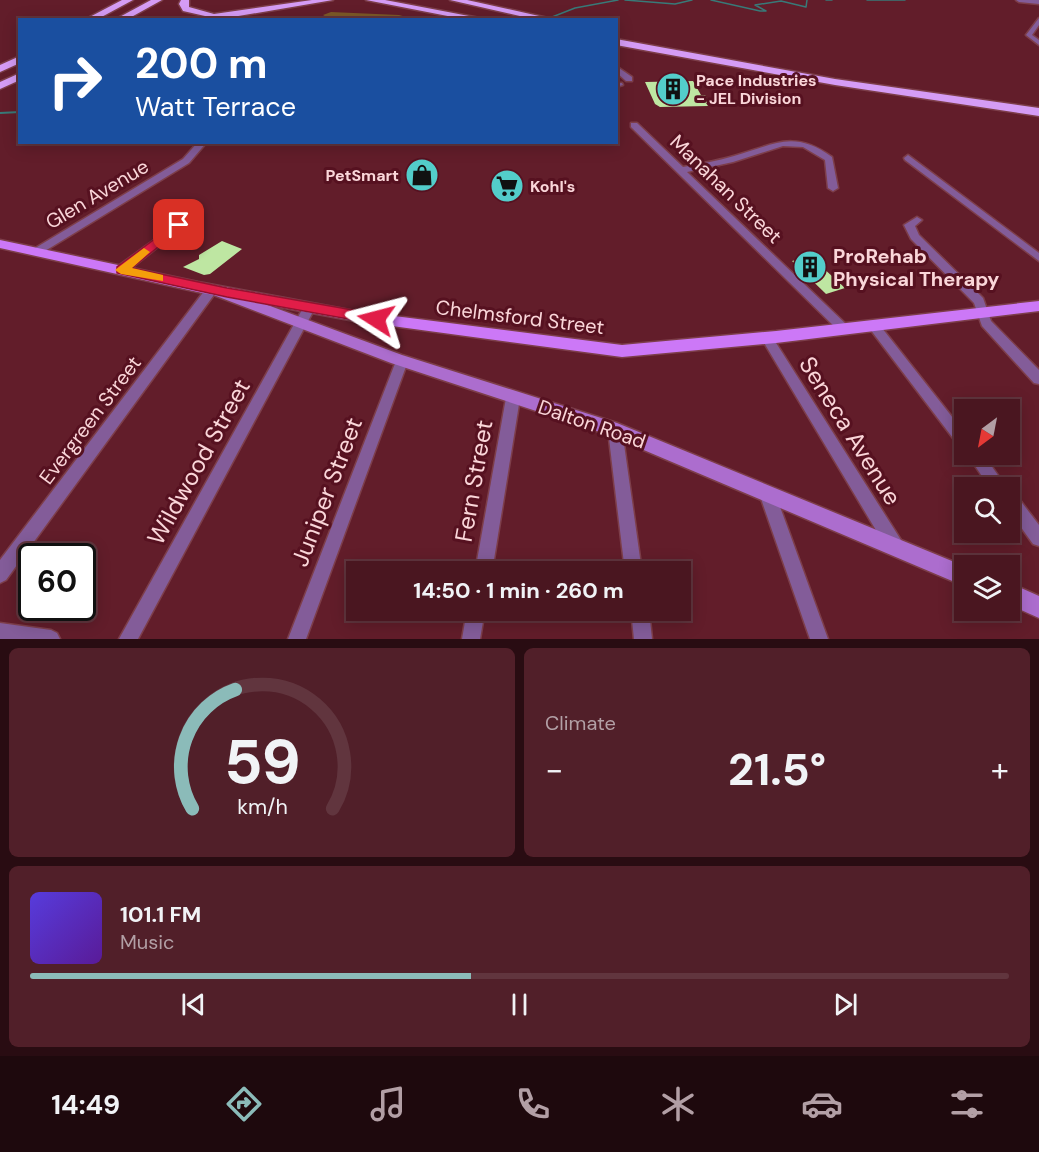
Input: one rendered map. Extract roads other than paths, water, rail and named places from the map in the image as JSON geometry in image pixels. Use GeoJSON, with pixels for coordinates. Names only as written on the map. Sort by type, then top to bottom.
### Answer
{"type":"FeatureCollection","features":[{"type":"Feature","properties":{"kind":"highway"},"geometry":{"type":"LineString","coordinates":[[84,18],[98,9],[104,0]]}},
{"type":"Feature","properties":{"kind":"highway"},"geometry":{"type":"LineString","coordinates":[[92,18],[129,0]]}},
{"type":"Feature","properties":{"kind":"highway"},"geometry":{"type":"LineString","coordinates":[[106,18],[143,0]]}},
{"type":"Feature","properties":{"kind":"highway"},"geometry":{"type":"LineString","coordinates":[[122,18],[158,0]]}},
{"type":"Feature","properties":{"kind":"highway"},"geometry":{"type":"LineString","coordinates":[[136,18],[171,0]]}},
{"type":"Feature","properties":{"kind":"highway"},"geometry":{"type":"LineString","coordinates":[[185,0],[183,6],[189,10],[212,14],[260,8],[295,0]]}},
{"type":"Feature","properties":{"kind":"highway"},"geometry":{"type":"LineString","coordinates":[[208,18],[329,0]]}},
{"type":"Feature","properties":{"kind":"highway"},"geometry":{"type":"LineString","coordinates":[[370,0],[474,18]]}},
{"type":"Feature","properties":{"kind":"highway"},"geometry":{"type":"LineString","coordinates":[[393,0],[477,18]]}},
{"type":"Feature","properties":{"kind":"highway"},"geometry":{"type":"LineString","coordinates":[[413,0],[498,18]]}},
{"type":"Feature","properties":{"kind":"highway"},"geometry":{"type":"LineString","coordinates":[[464,0],[536,18]]}},
{"type":"Feature","properties":{"kind":"highway"},"geometry":{"type":"LineString","coordinates":[[450,1],[480,5]]}},
{"type":"Feature","properties":{"kind":"highway"},"geometry":{"type":"LineString","coordinates":[[450,1],[536,18]]}},
{"type":"Feature","properties":{"kind":"highway"},"geometry":{"type":"LineString","coordinates":[[618,32],[743,60]]}},
{"type":"Feature","properties":{"kind":"highway"},"geometry":{"type":"LineString","coordinates":[[618,37],[743,60],[1039,103]]}},
{"type":"Feature","properties":{"kind":"highway"},"geometry":{"type":"LineString","coordinates":[[618,42],[789,74]]}},
{"type":"Feature","properties":{"kind":"highway"},"geometry":{"type":"LineString","coordinates":[[618,46],[1039,112]]}},
{"type":"Feature","properties":{"kind":"highway"},"geometry":{"type":"LineString","coordinates":[[0,61],[18,52]]}},
{"type":"Feature","properties":{"kind":"highway"},"geometry":{"type":"LineString","coordinates":[[0,69],[18,60]]}},
{"type":"Feature","properties":{"kind":"highway"},"geometry":{"type":"LineString","coordinates":[[0,78],[18,69]]}},
{"type":"Feature","properties":{"kind":"highway"},"geometry":{"type":"LineString","coordinates":[[0,86],[18,77]]}},
{"type":"Feature","properties":{"kind":"main road","name":"Chelmsford Street"},"geometry":{"type":"LineString","coordinates":[[0,244],[212,290],[309,308],[622,351],[845,330],[1039,306]]}},
{"type":"Feature","properties":{"kind":"street"},"geometry":{"type":"LineString","coordinates":[[1019,0],[1036,2],[1039,10]]}},
{"type":"Feature","properties":{"kind":"street"},"geometry":{"type":"LineString","coordinates":[[1039,20],[1029,35],[1039,43]]}},
{"type":"Feature","properties":{"kind":"street"},"geometry":{"type":"LineString","coordinates":[[618,70],[629,79]]}},
{"type":"Feature","properties":{"kind":"street","name":"Manahan Street"},"geometry":{"type":"LineString","coordinates":[[634,125],[845,330]]}},
{"type":"Feature","properties":{"kind":"street","name":"Glen Avenue"},"geometry":{"type":"LineString","coordinates":[[36,252],[186,160],[201,144]]}},
{"type":"Feature","properties":{"kind":"street"},"geometry":{"type":"LineString","coordinates":[[682,170],[738,158],[774,144],[795,144],[816,150],[829,159],[832,188]]}},
{"type":"Feature","properties":{"kind":"street"},"geometry":{"type":"LineString","coordinates":[[908,158],[1039,258]]}},
{"type":"Feature","properties":{"kind":"street"},"geometry":{"type":"LineString","coordinates":[[917,220],[909,225],[915,237],[979,301],[986,323],[1039,380]]}},
{"type":"Feature","properties":{"kind":"street"},"geometry":{"type":"LineString","coordinates":[[121,270],[179,225]]}},
{"type":"Feature","properties":{"kind":"street","name":"Dalton Road"},"geometry":{"type":"LineString","coordinates":[[212,290],[402,361],[615,430],[954,572]]}},
{"type":"Feature","properties":{"kind":"street","name":"Evergreen Street"},"geometry":{"type":"LineString","coordinates":[[0,574],[212,290]]}},
{"type":"Feature","properties":{"kind":"street","name":"Wildwood Street"},"geometry":{"type":"LineString","coordinates":[[128,639],[309,308]]}},
{"type":"Feature","properties":{"kind":"street"},"geometry":{"type":"LineString","coordinates":[[874,326],[954,429]]}},
{"type":"Feature","properties":{"kind":"street","name":"Seneca Avenue"},"geometry":{"type":"LineString","coordinates":[[766,338],[895,546]]}},
{"type":"Feature","properties":{"kind":"street","name":"Juniper Street"},"geometry":{"type":"LineString","coordinates":[[297,639],[402,361]]}},
{"type":"Feature","properties":{"kind":"street","name":"Fern Street"},"geometry":{"type":"LineString","coordinates":[[485,561],[513,398]]}},
{"type":"Feature","properties":{"kind":"street"},"geometry":{"type":"LineString","coordinates":[[615,430],[633,561]]}},
{"type":"Feature","properties":{"kind":"street"},"geometry":{"type":"LineString","coordinates":[[982,465],[992,477]]}},
{"type":"Feature","properties":{"kind":"street"},"geometry":{"type":"LineString","coordinates":[[766,493],[819,639]]}},
{"type":"Feature","properties":{"kind":"street"},"geometry":{"type":"LineString","coordinates":[[1020,513],[1039,538]]}},
{"type":"Feature","properties":{"kind":"street"},"geometry":{"type":"LineString","coordinates":[[1020,598],[1039,607]]}},
{"type":"Feature","properties":{"kind":"street"},"geometry":{"type":"LineString","coordinates":[[471,639],[474,621]]}},
{"type":"Feature","properties":{"kind":"street"},"geometry":{"type":"LineString","coordinates":[[642,621],[644,639]]}},
{"type":"Feature","properties":{"kind":"street"},"geometry":{"type":"LineString","coordinates":[[0,632],[51,639]]}},
{"type":"Feature","properties":{"kind":"waterway"},"geometry":{"type":"LineString","coordinates":[[550,18],[575,8],[618,0]]}},
{"type":"Feature","properties":{"kind":"waterway"},"geometry":{"type":"LineString","coordinates":[[625,0],[675,4],[692,0]]}},
{"type":"Feature","properties":{"kind":"waterway"},"geometry":{"type":"LineString","coordinates":[[711,0],[760,11],[766,11],[755,5],[781,1],[806,7],[807,0]]}},
{"type":"Feature","properties":{"kind":"waterway"},"geometry":{"type":"LineString","coordinates":[[826,0],[832,0]]}},
{"type":"Feature","properties":{"kind":"waterway"},"geometry":{"type":"LineString","coordinates":[[867,0],[905,0]]}},
{"type":"Feature","properties":{"kind":"waterway"},"geometry":{"type":"LineString","coordinates":[[0,113],[18,112]]}},
{"type":"Feature","properties":{"kind":"place","name":"Pace Industries - JEL Division"},"geometry":{"type":"Point","coordinates":[673,89]}},
{"type":"Feature","properties":{"kind":"place","name":"PetSmart"},"geometry":{"type":"Point","coordinates":[422,175]}},
{"type":"Feature","properties":{"kind":"place","name":"Kohl's"},"geometry":{"type":"Point","coordinates":[507,186]}},
{"type":"Feature","properties":{"kind":"place","name":"ProRehab Physical Therapy"},"geometry":{"type":"Point","coordinates":[810,267]}}]}
